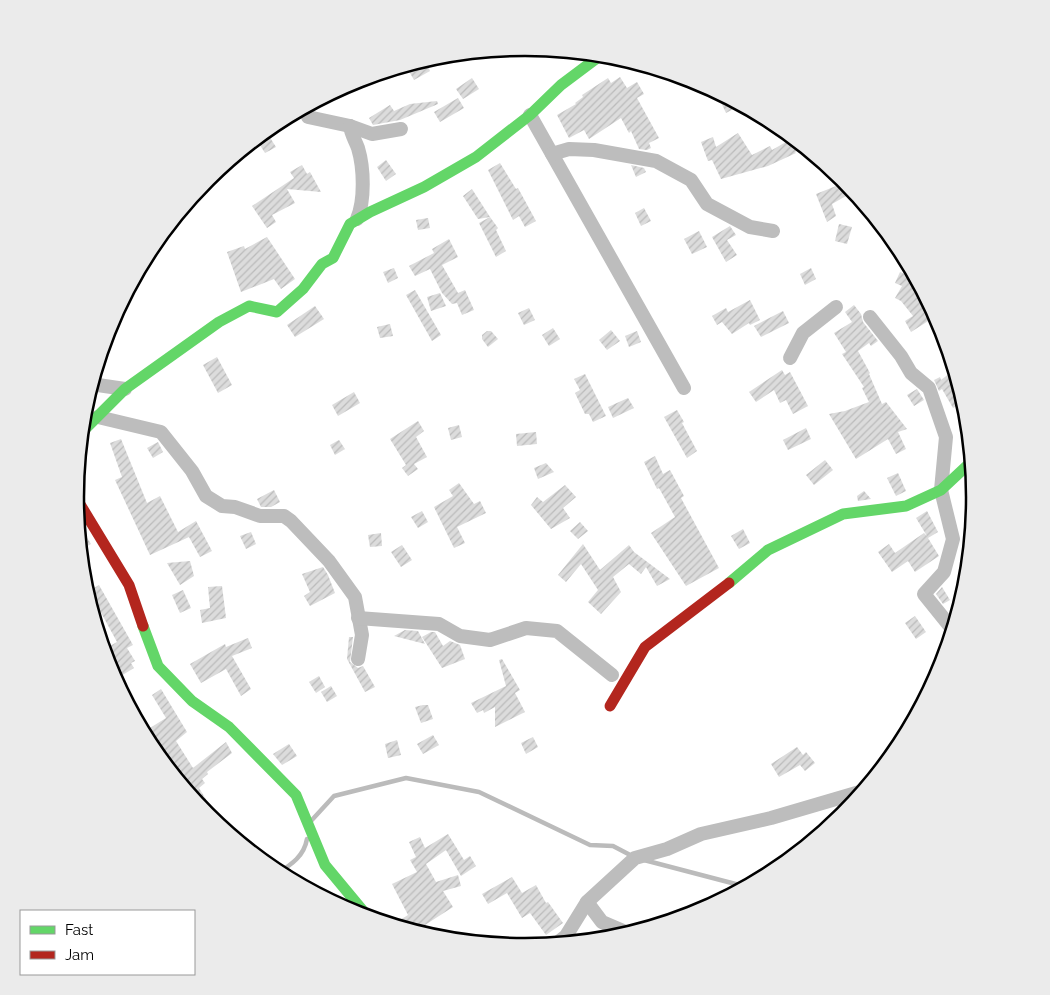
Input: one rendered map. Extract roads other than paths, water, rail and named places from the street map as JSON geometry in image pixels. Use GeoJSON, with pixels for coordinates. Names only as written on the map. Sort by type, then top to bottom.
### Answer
{"type":"FeatureCollection","features":[{"type":"Feature","properties":{"kind":"street"},"geometry":{"type":"LineString","coordinates":[[356,218],[406,196],[476,157],[530,115],[560,85],[592,62]]}},
{"type":"Feature","properties":{"kind":"street"},"geometry":{"type":"LineString","coordinates":[[530,115],[684,388]]}},
{"type":"Feature","properties":{"kind":"street"},"geometry":{"type":"LineString","coordinates":[[308,117],[350,126],[372,134],[401,128]]}},
{"type":"Feature","properties":{"kind":"street"},"geometry":{"type":"LineString","coordinates":[[90,424],[125,389],[219,322],[249,306],[277,312],[303,289],[322,264],[333,258],[346,229],[356,218],[362,206],[358,148],[351,134],[350,126]]}},
{"type":"Feature","properties":{"kind":"street"},"geometry":{"type":"LineString","coordinates":[[552,154],[569,149],[594,150],[656,161],[691,180],[707,204],[750,227],[773,231]]}},
{"type":"Feature","properties":{"kind":"street"},"geometry":{"type":"LineString","coordinates":[[790,358],[803,334],[836,307]]}},
{"type":"Feature","properties":{"kind":"street"},"geometry":{"type":"LineString","coordinates":[[870,317],[901,356],[911,373],[930,388],[946,437],[942,490],[953,539],[944,572],[924,594],[948,623]]}},
{"type":"Feature","properties":{"kind":"street"},"geometry":{"type":"LineString","coordinates":[[98,385],[125,389]]}},
{"type":"Feature","properties":{"kind":"street"},"geometry":{"type":"LineString","coordinates":[[98,417],[161,432],[192,472],[206,496],[222,506],[235,507],[260,516],[284,516],[291,521],[321,553],[355,597],[362,634],[358,659]]}},
{"type":"Feature","properties":{"kind":"street"},"geometry":{"type":"LineString","coordinates":[[610,706],[645,647],[700,607],[768,550],[843,514],[906,506],[942,490],[965,472]]}},
{"type":"Feature","properties":{"kind":"street"},"geometry":{"type":"LineString","coordinates":[[84,512],[129,586],[158,666],[192,701],[230,727],[296,796],[325,865],[359,906]]}},
{"type":"Feature","properties":{"kind":"street"},"geometry":{"type":"LineString","coordinates":[[358,618],[439,624],[460,636],[490,640],[526,628],[557,631],[612,675]]}},
{"type":"Feature","properties":{"kind":"street"},"geometry":{"type":"LineString","coordinates":[[565,937],[587,902],[635,858],[667,848],[701,834],[771,818],[851,794]]}},
{"type":"Feature","properties":{"kind":"street"},"geometry":{"type":"LineString","coordinates":[[587,902],[602,922],[617,929]]}},
{"type":"Feature","properties":{"kind":"waterway"},"geometry":{"type":"LineString","coordinates":[[311,821],[334,796],[406,778],[479,792],[590,845],[613,846],[634,857]]}},
{"type":"Feature","properties":{"kind":"waterway"},"geometry":{"type":"LineString","coordinates":[[286,868],[300,855],[307,839]]}},
{"type":"Feature","properties":{"kind":"waterway"},"geometry":{"type":"LineString","coordinates":[[644,860],[737,884]]}}]}
